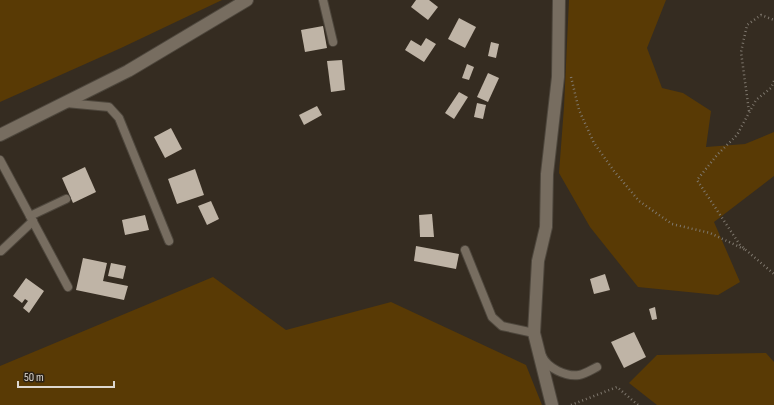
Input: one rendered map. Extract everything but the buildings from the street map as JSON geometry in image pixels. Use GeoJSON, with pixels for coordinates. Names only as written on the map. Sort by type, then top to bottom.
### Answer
{"type":"FeatureCollection","features":[{"type":"Feature","properties":{"kind":"street"},"geometry":{"type":"LineString","coordinates":[[0,135],[128,71],[247,0]]}},
{"type":"Feature","properties":{"kind":"street"},"geometry":{"type":"LineString","coordinates":[[552,405],[534,333],[538,261],[546,227],[547,174],[558,77],[559,0]]}},
{"type":"Feature","properties":{"kind":"lane"},"geometry":{"type":"LineString","coordinates":[[323,0],[333,42]]}},
{"type":"Feature","properties":{"kind":"lane"},"geometry":{"type":"LineString","coordinates":[[65,103],[109,108],[119,118],[169,241]]}},
{"type":"Feature","properties":{"kind":"lane"},"geometry":{"type":"LineString","coordinates":[[0,160],[68,287]]}},
{"type":"Feature","properties":{"kind":"lane"},"geometry":{"type":"LineString","coordinates":[[1,251],[32,218],[66,199]]}},
{"type":"Feature","properties":{"kind":"lane"},"geometry":{"type":"LineString","coordinates":[[465,250],[492,317],[502,326],[534,333],[544,361],[561,374],[579,375],[597,367]]}},
{"type":"Feature","properties":{"kind":"path"},"geometry":{"type":"LineString","coordinates":[[749,111],[742,52],[747,25],[761,15],[774,20]]}},
{"type":"Feature","properties":{"kind":"path"},"geometry":{"type":"LineString","coordinates":[[569,71],[579,110],[594,143],[614,171],[639,201],[672,224],[710,233],[746,250]]}},
{"type":"Feature","properties":{"kind":"path"},"geometry":{"type":"LineString","coordinates":[[774,81],[771,88],[756,100],[738,135],[717,155],[697,180],[740,245],[774,274]]}},
{"type":"Feature","properties":{"kind":"path"},"geometry":{"type":"LineString","coordinates":[[571,405],[617,387],[638,405]]}},
{"type":"Feature","properties":{"kind":"shaded area"},"geometry":{"type":"Polygon","coordinates":[[[0,0],[222,0],[121,48],[0,102],[0,0]]]}},
{"type":"Feature","properties":{"kind":"shaded area"},"geometry":{"type":"Polygon","coordinates":[[[569,0],[666,0],[647,48],[662,88],[683,93],[711,111],[706,147],[745,144],[774,132],[774,176],[714,222],[740,282],[718,295],[638,287],[590,227],[559,173],[569,0]]]}},
{"type":"Feature","properties":{"kind":"shaded area"},"geometry":{"type":"Polygon","coordinates":[[[213,277],[286,330],[391,302],[526,365],[542,405],[0,405],[0,366],[213,277]]]}},
{"type":"Feature","properties":{"kind":"shaded area"},"geometry":{"type":"Polygon","coordinates":[[[766,353],[774,362],[774,405],[657,405],[629,383],[657,355],[766,353]]]}}]}
